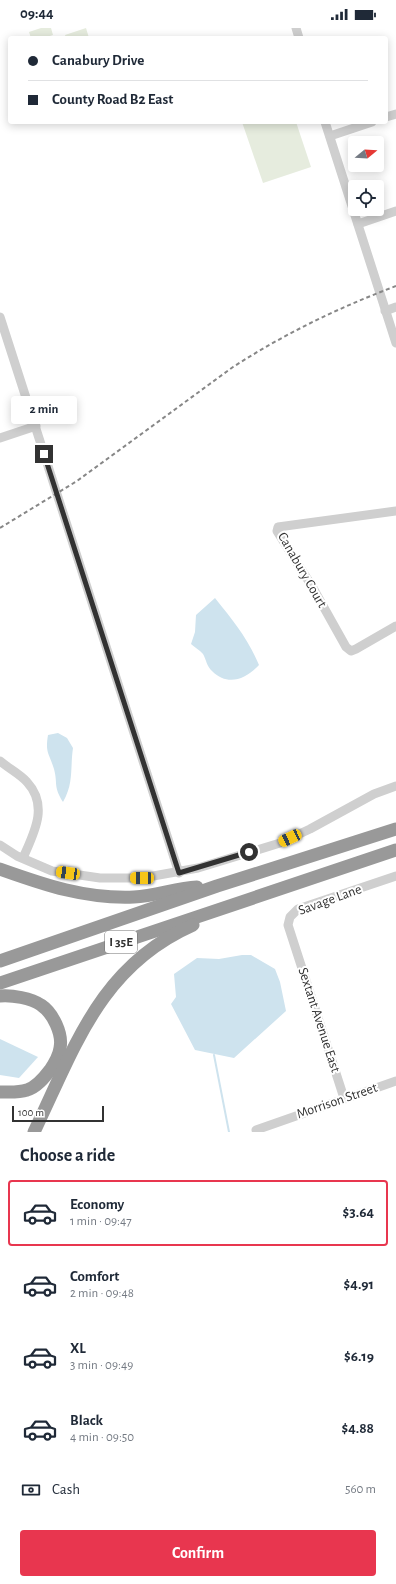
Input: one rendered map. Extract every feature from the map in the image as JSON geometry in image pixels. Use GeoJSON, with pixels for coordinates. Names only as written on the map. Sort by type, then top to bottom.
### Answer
{"type":"FeatureCollection","features":[{"type":"Feature","properties":{"kind":"highway","name":"I 35E"},"geometry":{"type":"LineString","coordinates":[[0,961],[217,886],[396,829]]}},
{"type":"Feature","properties":{"kind":"highway","name":"I 35E"},"geometry":{"type":"LineString","coordinates":[[0,983],[396,850]]}},
{"type":"Feature","properties":{"kind":"highway"},"geometry":{"type":"LineString","coordinates":[[0,869],[52,888],[98,896],[140,897],[191,887],[217,886]]}},
{"type":"Feature","properties":{"kind":"highway"},"geometry":{"type":"LineString","coordinates":[[34,1132],[84,1029],[100,1001],[111,986],[138,959],[158,944],[243,901]]}},
{"type":"Feature","properties":{"kind":"highway"},"geometry":{"type":"LineString","coordinates":[[0,996],[21,998],[41,1005],[50,1015],[58,1028],[60,1048],[52,1066],[37,1084],[28,1090],[0,1092]]}},
{"type":"Feature","properties":{"kind":"street"},"geometry":{"type":"LineString","coordinates":[[326,124],[396,343]]}},
{"type":"Feature","properties":{"kind":"street"},"geometry":{"type":"LineString","coordinates":[[330,136],[366,124]]}},
{"type":"Feature","properties":{"kind":"street"},"geometry":{"type":"LineString","coordinates":[[358,224],[396,211]]}},
{"type":"Feature","properties":{"kind":"street"},"geometry":{"type":"LineString","coordinates":[[385,311],[396,307]]}},
{"type":"Feature","properties":{"kind":"street"},"geometry":{"type":"LineString","coordinates":[[0,317],[179,873]]}},
{"type":"Feature","properties":{"kind":"street"},"geometry":{"type":"LineString","coordinates":[[0,348],[10,348]]}},
{"type":"Feature","properties":{"kind":"street"},"geometry":{"type":"LineString","coordinates":[[0,438],[36,426]]}},
{"type":"Feature","properties":{"kind":"street","name":"Canabury Court"},"geometry":{"type":"LineString","coordinates":[[396,511],[278,527],[277,531],[313,588],[346,647],[350,651],[356,650],[396,626]]}},
{"type":"Feature","properties":{"kind":"street"},"geometry":{"type":"LineString","coordinates":[[0,761],[27,782],[38,803],[37,826],[22,858]]}},
{"type":"Feature","properties":{"kind":"street"},"geometry":{"type":"LineString","coordinates":[[0,845],[22,858],[52,871],[100,878],[142,878],[179,873],[280,843],[310,829],[374,794],[396,786]]}},
{"type":"Feature","properties":{"kind":"street","name":"Savage Lane"},"geometry":{"type":"LineString","coordinates":[[294,942],[288,925],[290,917],[293,913],[396,876]]}},
{"type":"Feature","properties":{"kind":"street","name":"Sextant Avenue East"},"geometry":{"type":"LineString","coordinates":[[294,942],[344,1098]]}},
{"type":"Feature","properties":{"kind":"street","name":"Morrison Street"},"geometry":{"type":"LineString","coordinates":[[256,1130],[396,1081]]}},
{"type":"Feature","properties":{"kind":"shaded area"},"geometry":{"type":"Polygon","coordinates":[[[41,28],[51,28],[53,35],[30,36],[29,32],[41,28]]]}},
{"type":"Feature","properties":{"kind":"shaded area"},"geometry":{"type":"Polygon","coordinates":[[[86,28],[88,36],[65,36],[86,28]]]}},
{"type":"Feature","properties":{"kind":"shaded area"},"geometry":{"type":"Polygon","coordinates":[[[243,124],[297,124],[311,167],[263,183],[243,124]]]}},
{"type":"Feature","properties":{"kind":"water"},"geometry":{"type":"Polygon","coordinates":[[[215,598],[245,638],[259,665],[248,674],[237,679],[230,680],[218,676],[209,667],[203,654],[191,644],[195,632],[196,615],[215,598]]]}},
{"type":"Feature","properties":{"kind":"water"},"geometry":{"type":"Polygon","coordinates":[[[58,733],[67,738],[73,748],[69,788],[63,802],[57,788],[54,769],[47,746],[48,735],[58,733]]]}},
{"type":"Feature","properties":{"kind":"water"},"geometry":{"type":"Polygon","coordinates":[[[251,955],[275,969],[280,982],[286,1011],[234,1058],[195,1050],[171,1004],[176,997],[174,974],[197,958],[219,959],[251,955]]]}},
{"type":"Feature","properties":{"kind":"water"},"geometry":{"type":"Polygon","coordinates":[[[0,1039],[38,1057],[19,1078],[0,1075],[0,1039]]]}},
{"type":"Feature","properties":{"kind":"waterway"},"geometry":{"type":"LineString","coordinates":[[214,1055],[229,1132]]}},
{"type":"Feature","properties":{"kind":"railway"},"geometry":{"type":"LineString","coordinates":[[0,528],[77,481],[233,367],[273,343],[313,322],[396,286]]}},
{"type":"Feature","properties":{"kind":"route"},"geometry":{"type":"LineString","coordinates":[[44,454],[179,873],[249,852]]}}]}
